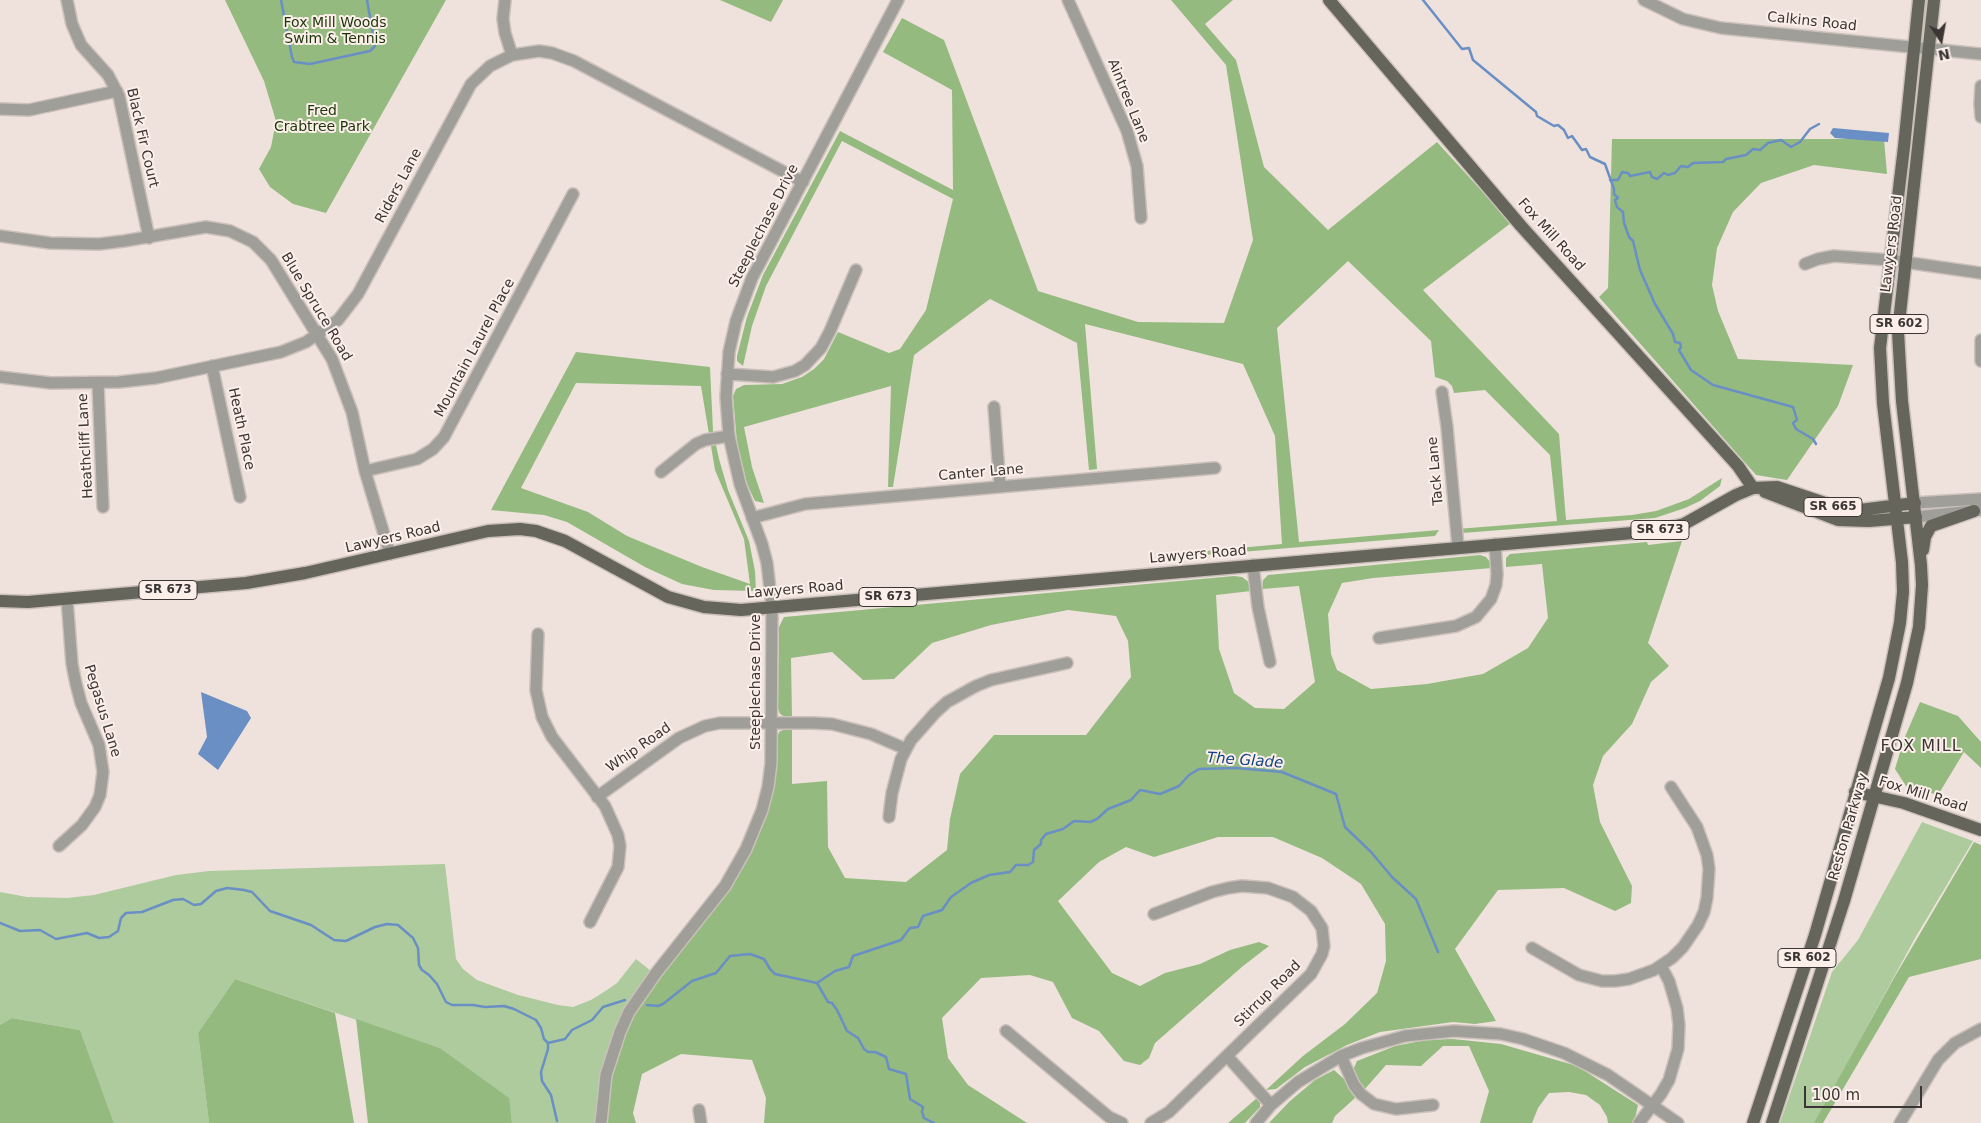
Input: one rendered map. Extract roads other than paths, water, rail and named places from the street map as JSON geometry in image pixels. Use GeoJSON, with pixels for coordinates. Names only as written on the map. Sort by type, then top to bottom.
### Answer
{"type":"FeatureCollection","features":[{"type":"Feature","properties":{"kind":"main road","name":"Fox Mill Road"},"geometry":{"type":"LineString","coordinates":[[1329,0],[1522,226],[1738,466],[1753,488]]}},
{"type":"Feature","properties":{"kind":"main road","name":"Lawyers Road"},"geometry":{"type":"LineString","coordinates":[[1895,505],[1880,373],[1881,330],[1904,147],[1918,0]]}},
{"type":"Feature","properties":{"kind":"main road","name":"Lawyers Road"},"geometry":{"type":"LineString","coordinates":[[0,601],[28,602],[246,583],[305,574],[488,531],[504,529],[528,530],[551,535],[652,589],[687,603],[722,609],[772,608],[1669,528],[1696,518],[1736,495],[1753,488],[1778,487],[1843,509],[1860,510],[1915,502],[1902,401],[1899,312],[1934,0]]}},
{"type":"Feature","properties":{"kind":"main road","name":"SR 665"},"geometry":{"type":"LineString","coordinates":[[1753,488],[1838,520],[1856,521],[1916,517]]}},
{"type":"Feature","properties":{"kind":"main road","name":"Reston Parkway"},"geometry":{"type":"LineString","coordinates":[[1772,1123],[1829,950],[1914,655],[1920,610],[1921,565],[1915,502]]}},
{"type":"Feature","properties":{"kind":"main road","name":"Reston Parkway"},"geometry":{"type":"LineString","coordinates":[[1753,1123],[1815,935],[1889,678],[1900,623],[1902,562],[1895,505]]}},
{"type":"Feature","properties":{"kind":"main road"},"geometry":{"type":"LineString","coordinates":[[1921,565],[1926,537],[1931,526],[1978,510]]}},
{"type":"Feature","properties":{"kind":"main road","name":"Fox Mill Road"},"geometry":{"type":"LineString","coordinates":[[1855,792],[1931,812],[1981,830]]}},
{"type":"Feature","properties":{"kind":"street","name":"Black Fir Court"},"geometry":{"type":"LineString","coordinates":[[67,0],[72,24],[81,44],[108,75],[117,91],[149,238]]}},
{"type":"Feature","properties":{"kind":"street"},"geometry":{"type":"LineString","coordinates":[[505,0],[503,19],[512,55]]}},
{"type":"Feature","properties":{"kind":"street","name":"Steeplechase Drive"},"geometry":{"type":"LineString","coordinates":[[601,1123],[606,1075],[620,1032],[630,1012],[656,973],[737,868],[755,830],[768,786],[772,724],[772,608],[767,563],[740,484],[729,436],[726,397],[727,374],[734,329],[752,278],[898,0]]}},
{"type":"Feature","properties":{"kind":"street","name":"Aintree Lane"},"geometry":{"type":"LineString","coordinates":[[1068,0],[1127,131],[1137,166],[1141,218]]}},
{"type":"Feature","properties":{"kind":"street","name":"Calkins Road"},"geometry":{"type":"LineString","coordinates":[[1644,0],[1683,19],[1721,28],[1981,54]]}},
{"type":"Feature","properties":{"kind":"street","name":"Riders Lane"},"geometry":{"type":"LineString","coordinates":[[0,377],[51,383],[98,383],[156,378],[281,352],[303,344],[338,320],[358,294],[471,84],[490,66],[512,55],[538,51],[569,58],[803,182]]}},
{"type":"Feature","properties":{"kind":"street"},"geometry":{"type":"LineString","coordinates":[[1981,86],[1981,117]]}},
{"type":"Feature","properties":{"kind":"street"},"geometry":{"type":"LineString","coordinates":[[0,109],[29,110],[117,91]]}},
{"type":"Feature","properties":{"kind":"street","name":"Mountain Laurel Place"},"geometry":{"type":"LineString","coordinates":[[365,471],[417,459],[441,442],[573,194]]}},
{"type":"Feature","properties":{"kind":"street","name":"Blue Spruce Road"},"geometry":{"type":"LineString","coordinates":[[0,236],[50,243],[99,244],[149,238],[206,227],[218,228],[242,235],[263,250],[272,260],[318,334],[332,359],[345,389],[365,471],[390,554]]}},
{"type":"Feature","properties":{"kind":"street"},"geometry":{"type":"LineString","coordinates":[[1805,264],[1828,256],[1890,260],[1981,273]]}},
{"type":"Feature","properties":{"kind":"street"},"geometry":{"type":"LineString","coordinates":[[727,374],[761,378],[773,377],[795,371],[805,365],[821,348],[856,270]]}},
{"type":"Feature","properties":{"kind":"street"},"geometry":{"type":"LineString","coordinates":[[1981,340],[1981,361]]}},
{"type":"Feature","properties":{"kind":"street","name":"Heath Place"},"geometry":{"type":"LineString","coordinates":[[212,366],[240,497]]}},
{"type":"Feature","properties":{"kind":"street","name":"Heathcliff Lane"},"geometry":{"type":"LineString","coordinates":[[98,383],[103,507]]}},
{"type":"Feature","properties":{"kind":"street","name":"Tack Lane"},"geometry":{"type":"LineString","coordinates":[[1442,392],[1448,430],[1458,547]]}},
{"type":"Feature","properties":{"kind":"street"},"geometry":{"type":"LineString","coordinates":[[994,407],[1000,487]]}},
{"type":"Feature","properties":{"kind":"street"},"geometry":{"type":"LineString","coordinates":[[661,472],[696,444],[729,436]]}},
{"type":"Feature","properties":{"kind":"street","name":"Canter Lane"},"geometry":{"type":"LineString","coordinates":[[752,518],[805,504],[1215,468]]}},
{"type":"Feature","properties":{"kind":"street"},"geometry":{"type":"LineString","coordinates":[[1915,502],[1981,499]]}},
{"type":"Feature","properties":{"kind":"street"},"geometry":{"type":"LineString","coordinates":[[1916,517],[1978,510]]}},
{"type":"Feature","properties":{"kind":"street"},"geometry":{"type":"LineString","coordinates":[[1379,638],[1456,626],[1476,617],[1491,599],[1496,586],[1495,544]]}},
{"type":"Feature","properties":{"kind":"street"},"geometry":{"type":"LineString","coordinates":[[1253,565],[1258,608],[1270,662]]}},
{"type":"Feature","properties":{"kind":"street","name":"Pegasus Lane"},"geometry":{"type":"LineString","coordinates":[[58,846],[82,825],[95,807],[104,772],[99,745],[81,703],[76,684],[72,664],[67,599]]}},
{"type":"Feature","properties":{"kind":"street"},"geometry":{"type":"LineString","coordinates":[[538,634],[536,690],[542,717],[552,737],[597,797],[616,828],[620,846],[620,857],[614,876],[590,922]]}},
{"type":"Feature","properties":{"kind":"street"},"geometry":{"type":"LineString","coordinates":[[889,817],[897,771],[906,748],[935,713],[960,694],[991,680],[1067,663]]}},
{"type":"Feature","properties":{"kind":"street","name":"Whip Road"},"geometry":{"type":"LineString","coordinates":[[597,797],[678,738],[692,731],[720,723],[832,724],[870,734],[906,748]]}},
{"type":"Feature","properties":{"kind":"street"},"geometry":{"type":"LineString","coordinates":[[1532,948],[1572,972],[1602,981],[1642,976],[1661,966],[1684,946],[1704,912],[1709,884],[1707,855],[1697,827],[1671,786]]}},
{"type":"Feature","properties":{"kind":"street","name":"Stirrup Road"},"geometry":{"type":"LineString","coordinates":[[1151,1123],[1169,1112],[1311,974],[1318,964],[1324,946],[1322,928],[1304,904],[1293,897],[1275,890],[1255,886],[1228,888],[1212,892],[1154,914]]}},
{"type":"Feature","properties":{"kind":"street"},"geometry":{"type":"LineString","coordinates":[[1639,1123],[1671,1075],[1680,1038],[1677,1008],[1673,992],[1661,966]]}},
{"type":"Feature","properties":{"kind":"street"},"geometry":{"type":"LineString","coordinates":[[1900,1123],[1938,1060],[1955,1043],[1981,1029]]}},
{"type":"Feature","properties":{"kind":"street"},"geometry":{"type":"LineString","coordinates":[[1256,1123],[1271,1105],[1298,1082],[1341,1056],[1383,1041],[1454,1030],[1501,1034],[1546,1046],[1572,1056],[1608,1075],[1678,1123]]}},
{"type":"Feature","properties":{"kind":"street"},"geometry":{"type":"LineString","coordinates":[[1006,1031],[1110,1117],[1122,1123]]}},
{"type":"Feature","properties":{"kind":"street"},"geometry":{"type":"LineString","coordinates":[[1227,1056],[1271,1105]]}},
{"type":"Feature","properties":{"kind":"street"},"geometry":{"type":"LineString","coordinates":[[1341,1056],[1354,1085],[1361,1094],[1374,1104],[1396,1109],[1433,1105]]}},
{"type":"Feature","properties":{"kind":"street"},"geometry":{"type":"LineString","coordinates":[[699,1110],[701,1123]]}},
{"type":"Feature","properties":{"kind":"water"},"geometry":{"type":"Polygon","coordinates":[[[1833,128],[1889,133],[1888,142],[1835,138],[1830,133],[1833,128]]]}},
{"type":"Feature","properties":{"kind":"water"},"geometry":{"type":"Polygon","coordinates":[[[201,692],[247,711],[251,718],[218,770],[198,754],[207,737],[201,692]]]}},
{"type":"Feature","properties":{"kind":"waterway"},"geometry":{"type":"LineString","coordinates":[[281,0],[294,62],[310,64],[370,51],[375,46],[367,0]]}},
{"type":"Feature","properties":{"kind":"waterway"},"geometry":{"type":"LineString","coordinates":[[1423,0],[1462,49],[1469,48],[1473,60],[1536,112],[1537,116],[1554,126],[1558,125],[1564,130],[1568,138],[1572,136],[1582,150],[1586,149],[1590,157],[1605,164],[1614,194],[1618,198],[1615,200],[1617,207],[1623,212],[1624,223],[1629,237],[1633,241],[1640,270],[1655,304],[1673,334],[1675,342],[1680,343],[1681,347],[1679,350],[1691,370],[1713,385],[1793,407],[1797,420],[1793,423],[1796,429],[1813,439],[1816,444]]}},
{"type":"Feature","properties":{"kind":"waterway"},"geometry":{"type":"LineString","coordinates":[[1610,180],[1618,180],[1622,172],[1628,173],[1630,176],[1650,172],[1652,177],[1657,179],[1664,173],[1668,175],[1675,173],[1681,166],[1688,167],[1693,163],[1723,162],[1726,159],[1746,155],[1753,149],[1760,150],[1768,143],[1781,140],[1791,147],[1800,142],[1810,129],[1819,124]]}},
{"type":"Feature","properties":{"kind":"waterway","name":"The Glade"},"geometry":{"type":"LineString","coordinates":[[647,1005],[658,1006],[663,1004],[692,981],[716,973],[730,956],[750,954],[764,959],[775,974],[817,983],[835,971],[849,967],[853,956],[901,940],[910,928],[918,927],[923,916],[942,910],[951,897],[971,883],[989,875],[1010,872],[1016,865],[1028,865],[1033,862],[1034,850],[1041,844],[1041,840],[1046,834],[1063,829],[1074,821],[1090,822],[1097,819],[1108,809],[1131,800],[1140,790],[1160,794],[1179,786],[1189,775],[1199,769],[1236,768],[1282,772],[1336,794],[1345,827],[1371,852],[1392,877],[1416,899],[1438,952]]}},
{"type":"Feature","properties":{"kind":"waterway","name":"The Glade"},"geometry":{"type":"LineString","coordinates":[[0,923],[20,931],[40,930],[56,939],[87,933],[99,938],[109,937],[118,931],[121,918],[126,913],[142,912],[173,900],[183,899],[194,905],[201,904],[216,891],[227,888],[244,890],[252,892],[270,911],[311,925],[334,940],[346,941],[375,927],[387,924],[398,925],[413,938],[418,948],[419,965],[437,984],[446,1002],[452,1005],[504,1006],[514,1009],[536,1020],[541,1028],[544,1039],[548,1043]]}},
{"type":"Feature","properties":{"kind":"waterway"},"geometry":{"type":"LineString","coordinates":[[817,983],[828,1002],[832,1003],[837,1010],[847,1031],[858,1038],[864,1049],[886,1057],[889,1069],[906,1074],[910,1099],[923,1107],[924,1118],[934,1123]]}},
{"type":"Feature","properties":{"kind":"waterway","name":"The Glade"},"geometry":{"type":"LineString","coordinates":[[548,1043],[565,1039],[572,1030],[592,1020],[603,1007],[625,1000]]}},
{"type":"Feature","properties":{"kind":"waterway"},"geometry":{"type":"LineString","coordinates":[[548,1043],[541,1072],[542,1081],[551,1095],[557,1121]]}},
{"type":"Feature","properties":{"kind":"district","name":"FOX MILL"},"geometry":{"type":"Point","coordinates":[1921,747]}},
{"type":"Feature","properties":{"kind":"park label","name":"Fox Mill Woods Swim & Tennis"},"geometry":{"type":"Point","coordinates":[335,32]}},
{"type":"Feature","properties":{"kind":"park label","name":"Fred Crabtree Park"},"geometry":{"type":"Point","coordinates":[322,120]}}]}
